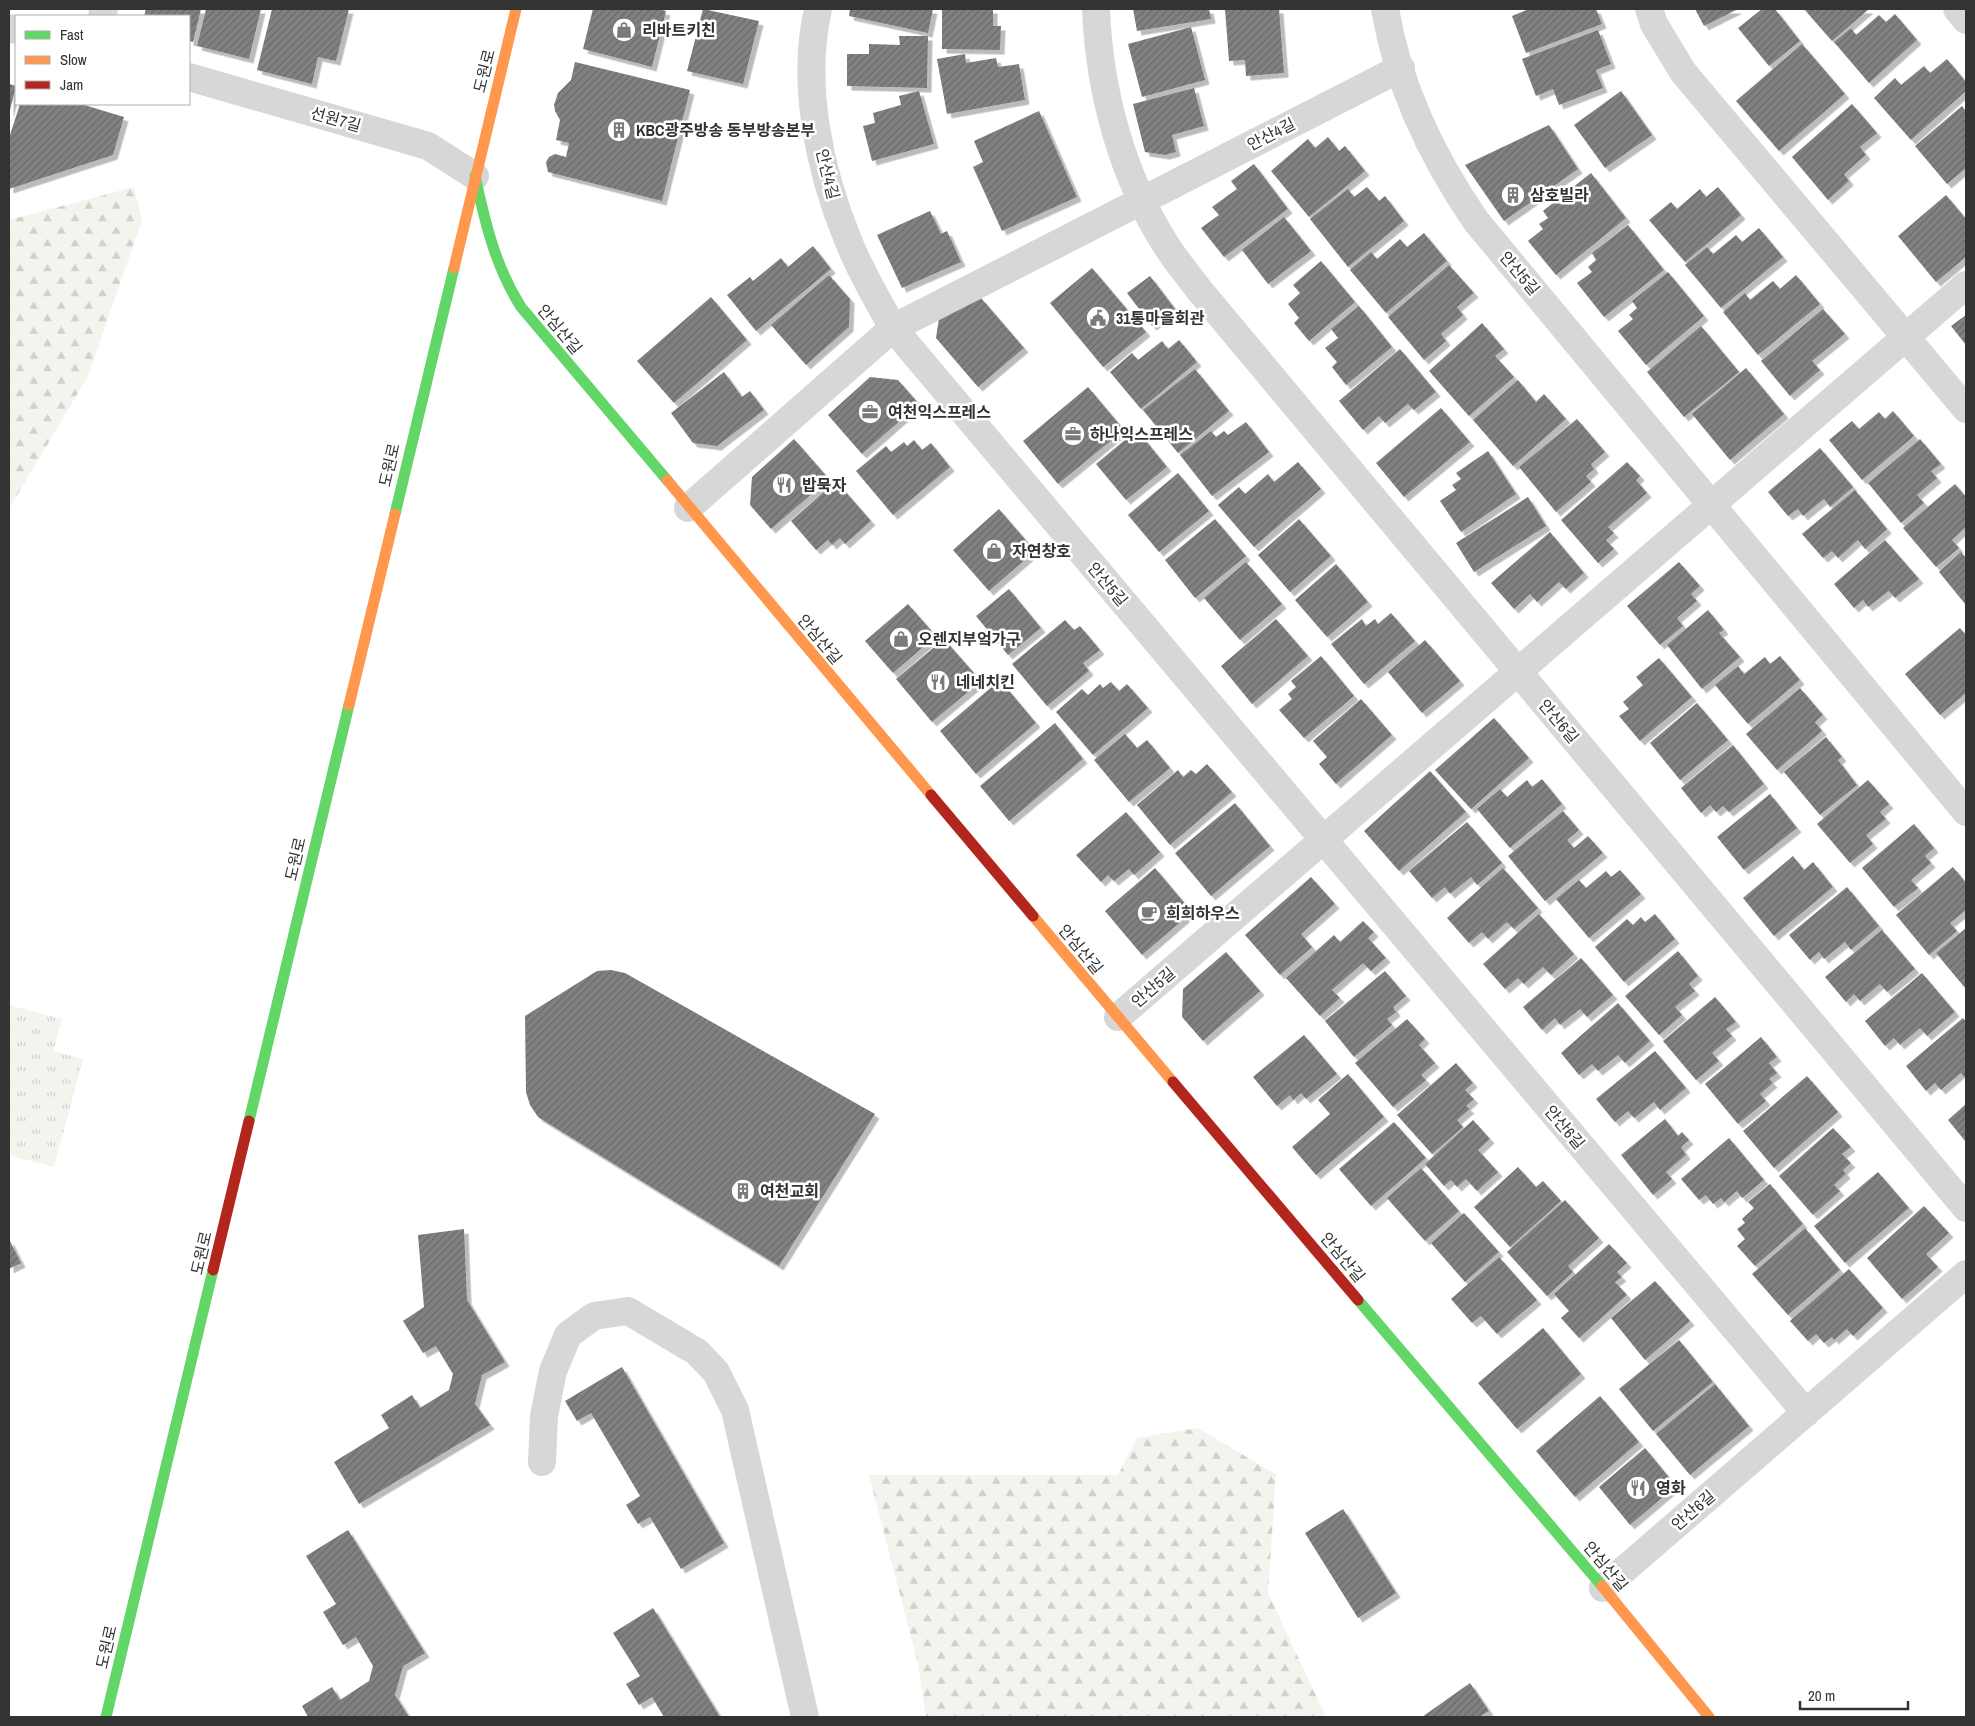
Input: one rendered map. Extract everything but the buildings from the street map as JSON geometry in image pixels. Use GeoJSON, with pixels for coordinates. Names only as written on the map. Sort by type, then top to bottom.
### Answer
{"type":"FeatureCollection","features":[{"type":"Feature","properties":{"kind":"street","name":"도원로"},"geometry":{"type":"LineString","coordinates":[[106,1717],[516,9]]}},
{"type":"Feature","properties":{"kind":"street","name":"안산4길"},"geometry":{"type":"LineString","coordinates":[[818,9],[812,64],[813,88],[826,170],[847,238],[893,328]]}},
{"type":"Feature","properties":{"kind":"street"},"geometry":{"type":"LineString","coordinates":[[1096,9],[1102,70],[1114,125],[1142,200],[1167,245],[1200,291],[1518,672]]}},
{"type":"Feature","properties":{"kind":"street","name":"안산5길"},"geometry":{"type":"LineString","coordinates":[[1385,9],[1412,103],[1434,152],[1471,213],[1712,505]]}},
{"type":"Feature","properties":{"kind":"street"},"geometry":{"type":"LineString","coordinates":[[1649,9],[1654,24],[1683,72],[1966,409]]}},
{"type":"Feature","properties":{"kind":"street"},"geometry":{"type":"LineString","coordinates":[[1957,9],[1966,20]]}},
{"type":"Feature","properties":{"kind":"street","name":"안산4길"},"geometry":{"type":"LineString","coordinates":[[688,508],[893,328],[1401,68]]}},
{"type":"Feature","properties":{"kind":"street","name":"선원7길"},"geometry":{"type":"LineString","coordinates":[[190,77],[428,146],[475,176]]}},
{"type":"Feature","properties":{"kind":"street","name":"안심산길"},"geometry":{"type":"LineString","coordinates":[[475,176],[494,258],[511,293],[688,508],[1603,1588],[1709,1717]]}},
{"type":"Feature","properties":{"kind":"street","name":"안산5길"},"geometry":{"type":"LineString","coordinates":[[1118,1017],[1966,285]]}},
{"type":"Feature","properties":{"kind":"street","name":"안산5길"},"geometry":{"type":"LineString","coordinates":[[893,328],[1324,840]]}},
{"type":"Feature","properties":{"kind":"street"},"geometry":{"type":"LineString","coordinates":[[1712,505],[1966,812]]}},
{"type":"Feature","properties":{"kind":"street","name":"안산6길"},"geometry":{"type":"LineString","coordinates":[[1518,672],[1966,1208]]}},
{"type":"Feature","properties":{"kind":"street","name":"안산6길"},"geometry":{"type":"LineString","coordinates":[[1324,840],[1806,1413]]}},
{"type":"Feature","properties":{"kind":"street","name":"안산6길"},"geometry":{"type":"LineString","coordinates":[[1603,1588],[1966,1274]]}},
{"type":"Feature","properties":{"kind":"street"},"geometry":{"type":"LineString","coordinates":[[542,1462],[544,1416],[553,1371],[568,1335],[594,1316],[628,1311],[697,1352],[716,1372],[735,1410],[805,1717]]}},
{"type":"Feature","properties":{"kind":"green space"},"geometry":{"type":"Polygon","coordinates":[[[134,187],[142,220],[88,376],[9,509],[9,220],[134,187]]]}},
{"type":"Feature","properties":{"kind":"green space"},"geometry":{"type":"Polygon","coordinates":[[[9,1005],[62,1019],[53,1051],[83,1059],[54,1167],[12,1156],[9,1150],[9,1005]]]}},
{"type":"Feature","properties":{"kind":"green space"},"geometry":{"type":"Polygon","coordinates":[[[1197,1428],[1276,1474],[1268,1593],[1326,1717],[926,1717],[918,1664],[869,1475],[1118,1475],[1137,1438],[1197,1428]]]}},
{"type":"Feature","properties":{"kind":"traffic: fast"},"geometry":{"type":"LineString","coordinates":[[475,176],[492,243],[504,276],[521,307],[667,480]]}},
{"type":"Feature","properties":{"kind":"traffic: fast"},"geometry":{"type":"LineString","coordinates":[[395,514],[454,268]]}},
{"type":"Feature","properties":{"kind":"traffic: fast"},"geometry":{"type":"LineString","coordinates":[[249,1121],[349,705]]}},
{"type":"Feature","properties":{"kind":"traffic: fast"},"geometry":{"type":"LineString","coordinates":[[106,1717],[213,1270]]}},
{"type":"Feature","properties":{"kind":"traffic: fast"},"geometry":{"type":"LineString","coordinates":[[1358,1300],[1602,1586]]}},
{"type":"Feature","properties":{"kind":"traffic: slow"},"geometry":{"type":"LineString","coordinates":[[454,268],[516,9]]}},
{"type":"Feature","properties":{"kind":"traffic: slow"},"geometry":{"type":"LineString","coordinates":[[667,480],[931,795]]}},
{"type":"Feature","properties":{"kind":"traffic: slow"},"geometry":{"type":"LineString","coordinates":[[349,705],[395,514]]}},
{"type":"Feature","properties":{"kind":"traffic: slow"},"geometry":{"type":"LineString","coordinates":[[1033,916],[1173,1082]]}},
{"type":"Feature","properties":{"kind":"traffic: slow"},"geometry":{"type":"LineString","coordinates":[[1602,1586],[1709,1717]]}},
{"type":"Feature","properties":{"kind":"traffic: jam"},"geometry":{"type":"LineString","coordinates":[[931,795],[1033,916]]}},
{"type":"Feature","properties":{"kind":"traffic: jam"},"geometry":{"type":"LineString","coordinates":[[1173,1082],[1358,1300]]}},
{"type":"Feature","properties":{"kind":"traffic: jam"},"geometry":{"type":"LineString","coordinates":[[213,1270],[249,1121]]}},
{"type":"Feature","properties":{"kind":"place","name":"리바트키친"},"geometry":{"type":"Point","coordinates":[624,30]}},
{"type":"Feature","properties":{"kind":"place","name":"KBC광주방송 동부방송본부"},"geometry":{"type":"Point","coordinates":[619,130]}},
{"type":"Feature","properties":{"kind":"place","name":"삼호빌라"},"geometry":{"type":"Point","coordinates":[1513,195]}},
{"type":"Feature","properties":{"kind":"place","name":"31통마을회관"},"geometry":{"type":"Point","coordinates":[1098,318]}},
{"type":"Feature","properties":{"kind":"place","name":"여천익스프레스"},"geometry":{"type":"Point","coordinates":[870,412]}},
{"type":"Feature","properties":{"kind":"place","name":"하나익스프레스"},"geometry":{"type":"Point","coordinates":[1073,434]}},
{"type":"Feature","properties":{"kind":"place","name":"밥묵자"},"geometry":{"type":"Point","coordinates":[784,485]}},
{"type":"Feature","properties":{"kind":"place","name":"자연창호"},"geometry":{"type":"Point","coordinates":[994,551]}},
{"type":"Feature","properties":{"kind":"place","name":"오렌지부엌가구"},"geometry":{"type":"Point","coordinates":[901,639]}},
{"type":"Feature","properties":{"kind":"place","name":"네네치킨"},"geometry":{"type":"Point","coordinates":[938,682]}},
{"type":"Feature","properties":{"kind":"place","name":"희희하우스"},"geometry":{"type":"Point","coordinates":[1149,913]}},
{"type":"Feature","properties":{"kind":"place","name":"여천교회"},"geometry":{"type":"Point","coordinates":[743,1191]}},
{"type":"Feature","properties":{"kind":"place","name":"영화"},"geometry":{"type":"Point","coordinates":[1638,1488]}}]}
